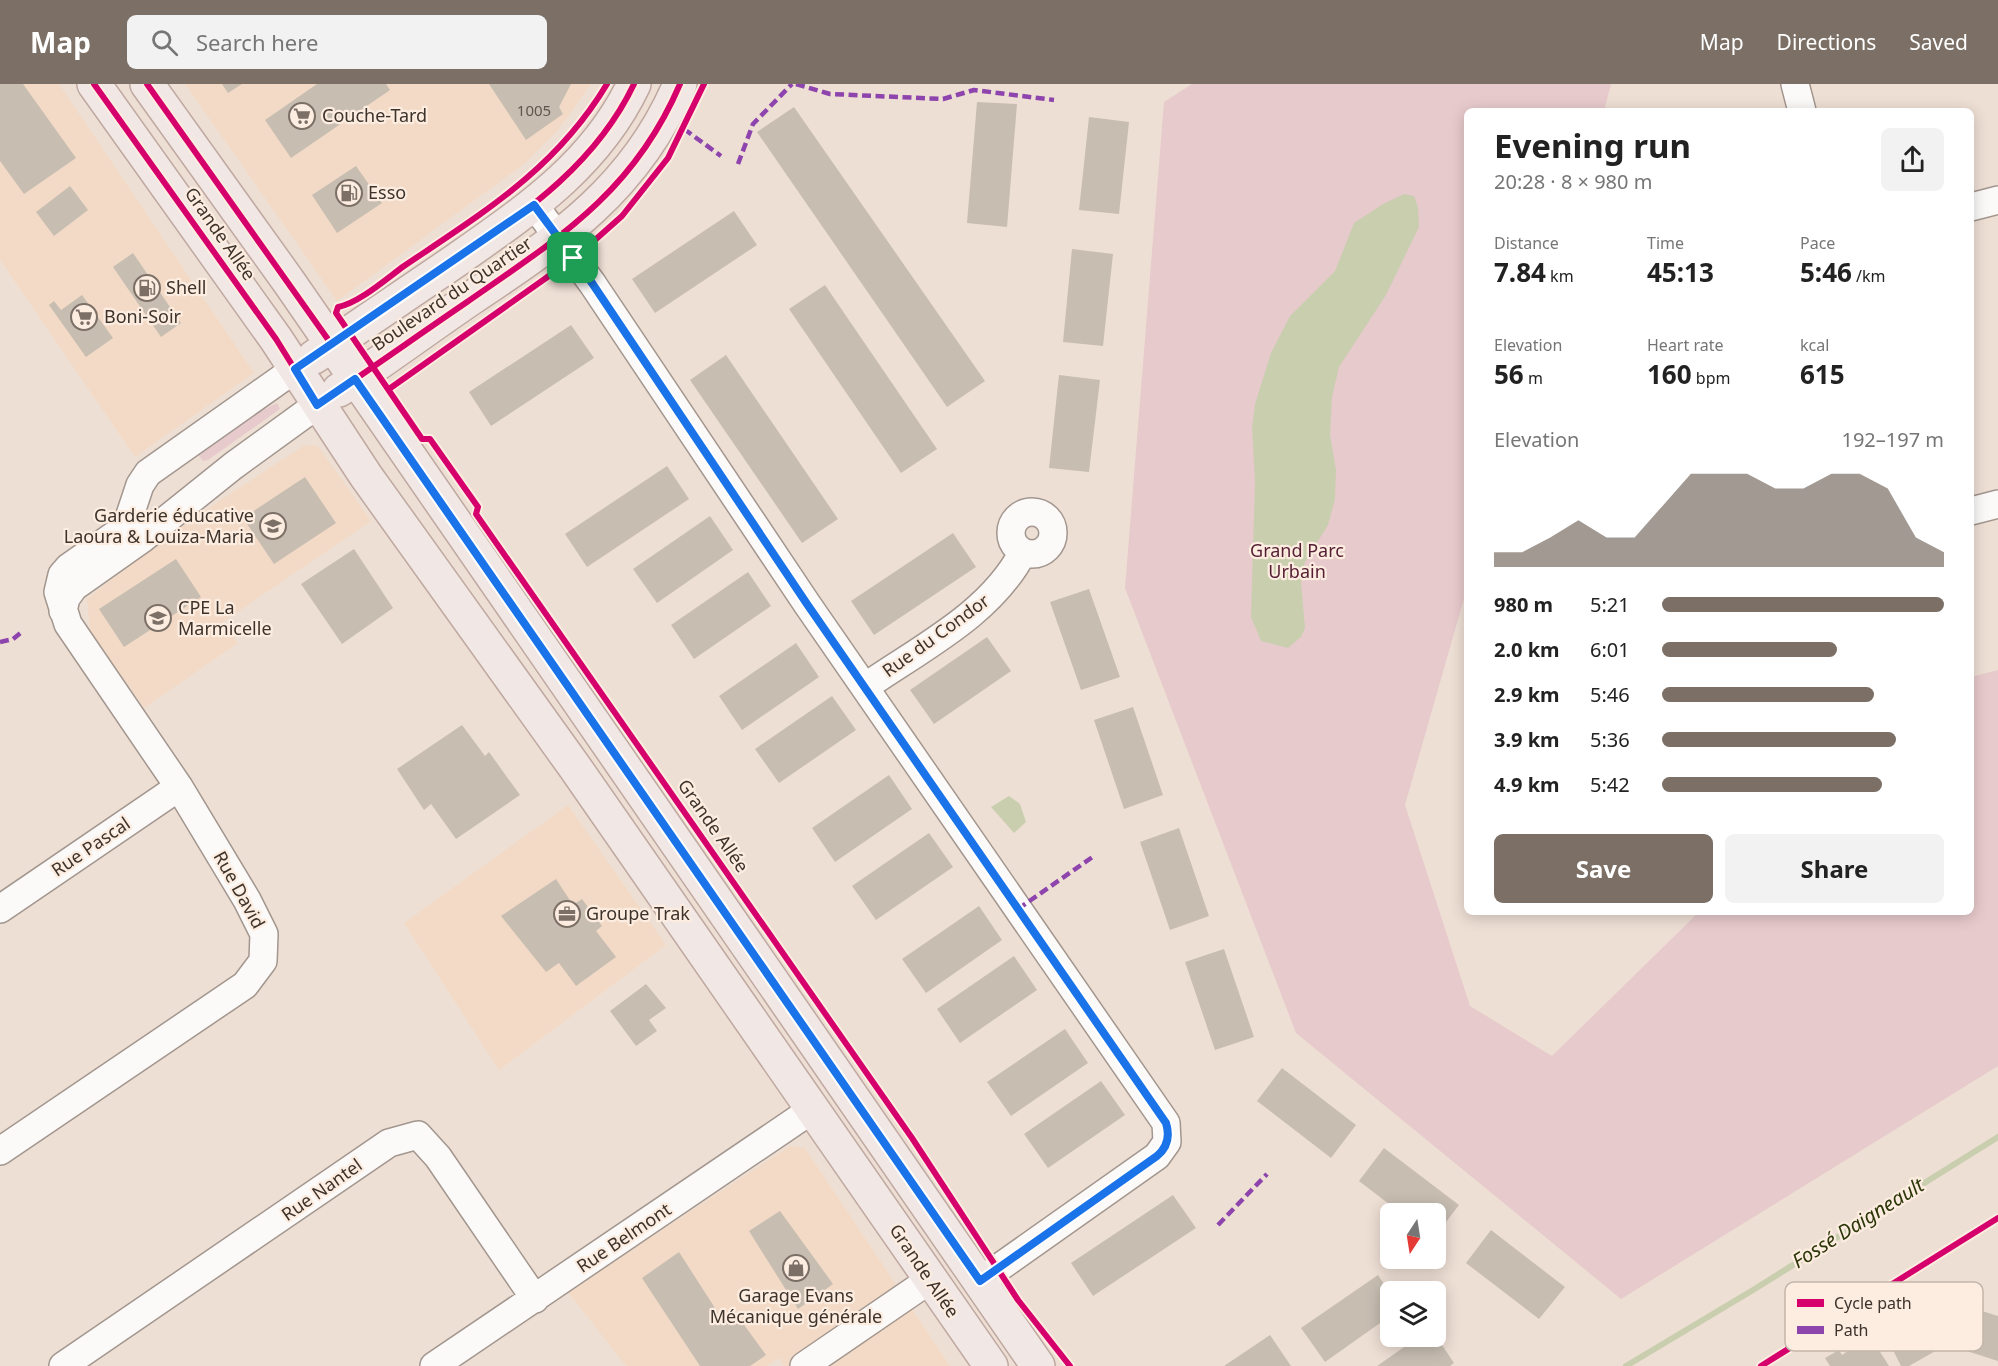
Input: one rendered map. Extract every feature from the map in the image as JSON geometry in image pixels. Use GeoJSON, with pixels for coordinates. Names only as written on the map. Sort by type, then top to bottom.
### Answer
{"type":"FeatureCollection","features":[{"type":"Feature","properties":{"kind":"main road","name":"Grande Allée"},"geometry":{"type":"LineString","coordinates":[[94,84],[295,369],[317,405],[445,589],[585,781],[991,1366]]}},
{"type":"Feature","properties":{"kind":"main road","name":"Grande Allée"},"geometry":{"type":"LineString","coordinates":[[147,84],[332,345],[1038,1366]]}},
{"type":"Feature","properties":{"kind":"main road","name":"Boulevard du Quartier"},"geometry":{"type":"LineString","coordinates":[[295,369],[553,190],[593,148],[610,126],[634,84]]}},
{"type":"Feature","properties":{"kind":"main road","name":"Boulevard du Quartier"},"geometry":{"type":"LineString","coordinates":[[317,405],[559,238],[589,213],[630,168],[661,123],[680,84]]}},
{"type":"Feature","properties":{"kind":"street"},"geometry":{"type":"LineString","coordinates":[[1795,84],[1801,108]]}},
{"type":"Feature","properties":{"kind":"street"},"geometry":{"type":"LineString","coordinates":[[1974,206],[1998,200]]}},
{"type":"Feature","properties":{"kind":"street"},"geometry":{"type":"LineString","coordinates":[[534,205],[632,342],[865,687],[1159,1113],[1168,1131],[1165,1147],[1157,1156],[980,1281]]}},
{"type":"Feature","properties":{"kind":"street"},"geometry":{"type":"LineString","coordinates":[[63,610],[58,592],[62,575],[69,567],[126,527],[140,484],[148,473],[295,369]]}},
{"type":"Feature","properties":{"kind":"street"},"geometry":{"type":"LineString","coordinates":[[63,610],[66,598],[74,587],[142,539],[233,465],[317,405]]}},
{"type":"Feature","properties":{"kind":"street"},"geometry":{"type":"LineString","coordinates":[[1974,510],[1998,504]]}},
{"type":"Feature","properties":{"kind":"street","name":"Rue du Condor"},"geometry":{"type":"LineString","coordinates":[[865,687],[984,605],[1010,575],[1023,552]]}},
{"type":"Feature","properties":{"kind":"street","name":"Rue David"},"geometry":{"type":"LineString","coordinates":[[0,1151],[245,985],[262,961],[264,934],[248,900],[180,787],[73,633],[63,610]]}},
{"type":"Feature","properties":{"kind":"street","name":"Rue Pascal"},"geometry":{"type":"LineString","coordinates":[[1,907],[180,787]]}},
{"type":"Feature","properties":{"kind":"street","name":"Rue Belmont"},"geometry":{"type":"LineString","coordinates":[[434,1366],[813,1109]]}},
{"type":"Feature","properties":{"kind":"street","name":"Rue Nantel"},"geometry":{"type":"LineString","coordinates":[[63,1366],[389,1143],[418,1135],[438,1156],[535,1299]]}},
{"type":"Feature","properties":{"kind":"street"},"geometry":{"type":"LineString","coordinates":[[804,1366],[931,1279]]}},
{"type":"Feature","properties":{"kind":"shaded area"},"geometry":{"type":"Polygon","coordinates":[[[0,84],[59,84],[254,373],[135,457],[0,260],[0,84]]]}},
{"type":"Feature","properties":{"kind":"shaded area"},"geometry":{"type":"Polygon","coordinates":[[[185,84],[591,84],[559,129],[524,164],[337,301],[185,84]]]}},
{"type":"Feature","properties":{"kind":"shaded area"},"geometry":{"type":"Polygon","coordinates":[[[1404,194],[1414,196],[1418,207],[1419,227],[1386,295],[1339,367],[1332,397],[1330,435],[1336,470],[1335,499],[1328,525],[1305,562],[1301,582],[1305,628],[1301,637],[1288,648],[1261,641],[1251,617],[1255,481],[1252,427],[1255,404],[1271,353],[1290,316],[1335,271],[1354,223],[1383,204],[1404,194]]]}},
{"type":"Feature","properties":{"kind":"shaded area"},"geometry":{"type":"Polygon","coordinates":[[[305,445],[318,446],[371,521],[223,622],[238,643],[144,708],[90,630],[87,599],[175,530],[305,445]]]}},
{"type":"Feature","properties":{"kind":"shaded area"},"geometry":{"type":"Polygon","coordinates":[[[1009,796],[1020,804],[1026,822],[1014,833],[991,807],[1009,796]]]}},
{"type":"Feature","properties":{"kind":"shaded area"},"geometry":{"type":"Polygon","coordinates":[[[568,805],[666,945],[499,1070],[404,923],[568,805]]]}},
{"type":"Feature","properties":{"kind":"shaded area"},"geometry":{"type":"Polygon","coordinates":[[[790,1146],[805,1148],[950,1366],[784,1366],[779,1358],[767,1366],[626,1366],[568,1292],[790,1146]]]}},
{"type":"Feature","properties":{"kind":"green space","name":"Grand Parc Urbain"},"geometry":{"type":"Polygon","coordinates":[[[1192,84],[1611,84],[1605,108],[1464,108],[1464,598],[1405,805],[1470,1006],[1552,1056],[1696,915],[1974,915],[1974,676],[1998,670],[1998,1066],[1621,1299],[1296,1033],[1125,588],[1164,102],[1192,84]]]}},
{"type":"Feature","properties":{"kind":"green space"},"geometry":{"type":"Polygon","coordinates":[[[277,403],[280,409],[208,460],[203,461],[196,452],[251,416],[277,403]]]}},
{"type":"Feature","properties":{"kind":"building"},"geometry":{"type":"Polygon","coordinates":[[[0,84],[23,84],[76,158],[24,194],[0,161],[0,84]]]}},
{"type":"Feature","properties":{"kind":"building"},"geometry":{"type":"Polygon","coordinates":[[[222,84],[242,84],[228,93],[222,84]]]}},
{"type":"Feature","properties":{"kind":"building"},"geometry":{"type":"Polygon","coordinates":[[[317,84],[386,84],[390,90],[291,158],[265,120],[317,84]]]}},
{"type":"Feature","properties":{"kind":"building"},"geometry":{"type":"Polygon","coordinates":[[[489,84],[571,84],[559,107],[563,114],[526,140],[489,84]]]}},
{"type":"Feature","properties":{"kind":"building"},"geometry":{"type":"Polygon","coordinates":[[[977,102],[1017,104],[1007,227],[967,223],[977,102]]]}},
{"type":"Feature","properties":{"kind":"building"},"geometry":{"type":"Polygon","coordinates":[[[794,107],[985,381],[947,407],[757,132],[794,107]]]}},
{"type":"Feature","properties":{"kind":"building"},"geometry":{"type":"Polygon","coordinates":[[[1089,117],[1129,122],[1119,214],[1079,210],[1089,117]]]}},
{"type":"Feature","properties":{"kind":"building"},"geometry":{"type":"Polygon","coordinates":[[[356,166],[382,203],[337,233],[312,195],[356,166]]]}},
{"type":"Feature","properties":{"kind":"building"},"geometry":{"type":"Polygon","coordinates":[[[70,186],[88,210],[54,236],[36,212],[70,186]]]}},
{"type":"Feature","properties":{"kind":"building"},"geometry":{"type":"Polygon","coordinates":[[[734,211],[757,245],[655,313],[632,279],[734,211]]]}},
{"type":"Feature","properties":{"kind":"building"},"geometry":{"type":"Polygon","coordinates":[[[1072,249],[1113,254],[1103,346],[1063,342],[1072,249]]]}},
{"type":"Feature","properties":{"kind":"building"},"geometry":{"type":"Polygon","coordinates":[[[133,253],[181,323],[161,337],[113,267],[133,253]]]}},
{"type":"Feature","properties":{"kind":"building"},"geometry":{"type":"Polygon","coordinates":[[[825,285],[937,449],[901,473],[789,309],[825,285]]]}},
{"type":"Feature","properties":{"kind":"building"},"geometry":{"type":"Polygon","coordinates":[[[82,295],[113,338],[86,357],[49,305],[54,301],[61,310],[82,295]]]}},
{"type":"Feature","properties":{"kind":"building"},"geometry":{"type":"Polygon","coordinates":[[[571,325],[594,358],[491,426],[469,392],[571,325]]]}},
{"type":"Feature","properties":{"kind":"building"},"geometry":{"type":"Polygon","coordinates":[[[726,355],[838,519],[802,543],[690,380],[726,355]]]}},
{"type":"Feature","properties":{"kind":"building"},"geometry":{"type":"Polygon","coordinates":[[[1059,375],[1100,380],[1089,472],[1049,468],[1059,375]]]}},
{"type":"Feature","properties":{"kind":"building"},"geometry":{"type":"Polygon","coordinates":[[[667,466],[689,499],[587,567],[565,534],[667,466]]]}},
{"type":"Feature","properties":{"kind":"building"},"geometry":{"type":"Polygon","coordinates":[[[305,477],[336,523],[274,564],[243,518],[305,477]]]}},
{"type":"Feature","properties":{"kind":"building"},"geometry":{"type":"Polygon","coordinates":[[[710,516],[733,550],[657,603],[633,569],[710,516]]]}},
{"type":"Feature","properties":{"kind":"building"},"geometry":{"type":"Polygon","coordinates":[[[953,533],[976,567],[874,635],[851,601],[953,533]]]}},
{"type":"Feature","properties":{"kind":"building"},"geometry":{"type":"Polygon","coordinates":[[[354,549],[393,608],[342,644],[301,584],[354,549]]]}},
{"type":"Feature","properties":{"kind":"building"},"geometry":{"type":"Polygon","coordinates":[[[176,559],[201,597],[124,647],[99,609],[176,559]]]}},
{"type":"Feature","properties":{"kind":"building"},"geometry":{"type":"Polygon","coordinates":[[[748,572],[771,606],[694,659],[671,625],[748,572]]]}},
{"type":"Feature","properties":{"kind":"building"},"geometry":{"type":"Polygon","coordinates":[[[1089,589],[1120,677],[1081,690],[1050,602],[1089,589]]]}},
{"type":"Feature","properties":{"kind":"building"},"geometry":{"type":"Polygon","coordinates":[[[987,637],[1011,671],[934,724],[910,690],[987,637]]]}},
{"type":"Feature","properties":{"kind":"building"},"geometry":{"type":"Polygon","coordinates":[[[796,643],[819,677],[742,730],[719,696],[796,643]]]}},
{"type":"Feature","properties":{"kind":"building"},"geometry":{"type":"Polygon","coordinates":[[[832,696],[856,730],[779,783],[755,749],[832,696]]]}},
{"type":"Feature","properties":{"kind":"building"},"geometry":{"type":"Polygon","coordinates":[[[1133,707],[1163,795],[1124,809],[1094,720],[1133,707]]]}},
{"type":"Feature","properties":{"kind":"building"},"geometry":{"type":"Polygon","coordinates":[[[462,725],[485,756],[489,752],[520,795],[456,839],[431,804],[424,810],[397,769],[462,725]]]}},
{"type":"Feature","properties":{"kind":"building"},"geometry":{"type":"Polygon","coordinates":[[[889,775],[912,809],[835,862],[812,828],[889,775]]]}},
{"type":"Feature","properties":{"kind":"building"},"geometry":{"type":"Polygon","coordinates":[[[1179,828],[1209,916],[1170,930],[1140,842],[1179,828]]]}},
{"type":"Feature","properties":{"kind":"building"},"geometry":{"type":"Polygon","coordinates":[[[929,833],[953,867],[876,920],[852,886],[929,833]]]}},
{"type":"Feature","properties":{"kind":"building"},"geometry":{"type":"Polygon","coordinates":[[[556,879],[573,905],[582,899],[602,926],[596,931],[616,957],[576,986],[559,963],[546,972],[501,916],[556,879]]]}},
{"type":"Feature","properties":{"kind":"building"},"geometry":{"type":"Polygon","coordinates":[[[979,906],[1002,940],[926,993],[902,959],[979,906]]]}},
{"type":"Feature","properties":{"kind":"building"},"geometry":{"type":"Polygon","coordinates":[[[1224,949],[1254,1037],[1215,1050],[1185,962],[1224,949]]]}},
{"type":"Feature","properties":{"kind":"building"},"geometry":{"type":"Polygon","coordinates":[[[1014,956],[1037,990],[960,1043],[937,1009],[1014,956]]]}},
{"type":"Feature","properties":{"kind":"building"},"geometry":{"type":"Polygon","coordinates":[[[646,984],[666,1008],[649,1020],[657,1031],[636,1046],[610,1011],[646,984]]]}},
{"type":"Feature","properties":{"kind":"building"},"geometry":{"type":"Polygon","coordinates":[[[1065,1029],[1088,1063],[1011,1116],[987,1082],[1065,1029]]]}},
{"type":"Feature","properties":{"kind":"building"},"geometry":{"type":"Polygon","coordinates":[[[1282,1068],[1356,1125],[1331,1158],[1257,1101],[1282,1068]]]}},
{"type":"Feature","properties":{"kind":"building"},"geometry":{"type":"Polygon","coordinates":[[[1101,1081],[1125,1115],[1048,1168],[1024,1134],[1101,1081]]]}},
{"type":"Feature","properties":{"kind":"building"},"geometry":{"type":"Polygon","coordinates":[[[1384,1148],[1459,1205],[1446,1222],[1446,1203],[1388,1203],[1359,1181],[1384,1148]]]}},
{"type":"Feature","properties":{"kind":"building"},"geometry":{"type":"Polygon","coordinates":[[[1173,1195],[1196,1228],[1093,1296],[1071,1263],[1173,1195]]]}},
{"type":"Feature","properties":{"kind":"building","name":"Garage Evans Mécanique générale"},"geometry":{"type":"Polygon","coordinates":[[[780,1211],[833,1284],[798,1309],[749,1231],[780,1211]]]}},
{"type":"Feature","properties":{"kind":"building"},"geometry":{"type":"Polygon","coordinates":[[[1491,1230],[1565,1287],[1539,1319],[1466,1263],[1491,1230]]]}},
{"type":"Feature","properties":{"kind":"building"},"geometry":{"type":"Polygon","coordinates":[[[679,1252],[722,1319],[734,1311],[766,1355],[750,1366],[700,1366],[642,1278],[679,1252]]]}},
{"type":"Feature","properties":{"kind":"building"},"geometry":{"type":"Polygon","coordinates":[[[1378,1275],[1382,1281],[1380,1281],[1380,1323],[1325,1362],[1301,1328],[1378,1275]]]}},
{"type":"Feature","properties":{"kind":"building"},"geometry":{"type":"Polygon","coordinates":[[[1983,1311],[1998,1316],[1998,1361],[1967,1351],[1983,1351],[1983,1311]]]}},
{"type":"Feature","properties":{"kind":"building"},"geometry":{"type":"Polygon","coordinates":[[[1270,1335],[1291,1366],[1224,1366],[1270,1335]]]}},
{"type":"Feature","properties":{"kind":"building"},"geometry":{"type":"Polygon","coordinates":[[[1404,1347],[1443,1347],[1454,1363],[1450,1366],[1377,1366],[1404,1347]]]}},
{"type":"Feature","properties":{"kind":"building"},"geometry":{"type":"Polygon","coordinates":[[[1837,1351],[1842,1355],[1848,1351],[1879,1351],[1889,1366],[1830,1366],[1825,1358],[1837,1351]]]}},
{"type":"Feature","properties":{"kind":"building"},"geometry":{"type":"Polygon","coordinates":[[[1894,1351],[1935,1351],[1909,1366],[1901,1366],[1894,1351]]]}},
{"type":"Feature","properties":{"kind":"waterway","name":"Fossé Daigneault"},"geometry":{"type":"LineString","coordinates":[[1626,1366],[1753,1290],[1998,1137]]}},
{"type":"Feature","properties":{"kind":"marked path"},"geometry":{"type":"LineString","coordinates":[[738,164],[753,124],[792,84]]}},
{"type":"Feature","properties":{"kind":"marked path"},"geometry":{"type":"LineString","coordinates":[[796,84],[830,94],[943,99],[974,90],[1054,100]]}},
{"type":"Feature","properties":{"kind":"marked path"},"geometry":{"type":"LineString","coordinates":[[684,129],[721,156]]}},
{"type":"Feature","properties":{"kind":"marked path"},"geometry":{"type":"LineString","coordinates":[[0,642],[13,639],[23,631]]}},
{"type":"Feature","properties":{"kind":"marked path"},"geometry":{"type":"LineString","coordinates":[[1018,909],[1094,856]]}},
{"type":"Feature","properties":{"kind":"marked path"},"geometry":{"type":"LineString","coordinates":[[1218,1225],[1267,1174]]}},
{"type":"Feature","properties":{"kind":"cycle path"},"geometry":{"type":"LineString","coordinates":[[94,84],[276,339],[317,405],[533,256],[591,210],[617,184],[640,155],[661,122],[680,84]]}},
{"type":"Feature","properties":{"kind":"cycle path"},"geometry":{"type":"LineString","coordinates":[[147,84],[332,345],[487,239],[536,202],[559,182],[601,137],[619,112],[634,84]]}},
{"type":"Feature","properties":{"kind":"cycle path"},"geometry":{"type":"LineString","coordinates":[[607,84],[565,141],[516,187],[372,290],[355,301],[338,307],[336,313],[422,439],[430,439],[478,507],[476,514],[912,1138],[1018,1300],[1070,1366]]}},
{"type":"Feature","properties":{"kind":"cycle path"},"geometry":{"type":"LineString","coordinates":[[389,389],[546,278],[586,248],[622,216],[668,158],[704,84]]}},
{"type":"Feature","properties":{"kind":"cycle path"},"geometry":{"type":"LineString","coordinates":[[1896,1282],[1998,1218]]}},
{"type":"Feature","properties":{"kind":"cycle path"},"geometry":{"type":"LineString","coordinates":[[1761,1366],[1785,1351]]}},
{"type":"Feature","properties":{"kind":"place","name":"Couche-Tard"},"geometry":{"type":"Point","coordinates":[302,116]}},
{"type":"Feature","properties":{"kind":"place","name":"Esso"},"geometry":{"type":"Point","coordinates":[349,193]}},
{"type":"Feature","properties":{"kind":"place","name":"Shell"},"geometry":{"type":"Point","coordinates":[147,288]}},
{"type":"Feature","properties":{"kind":"place","name":"Boni-Soir"},"geometry":{"type":"Point","coordinates":[84,317]}},
{"type":"Feature","properties":{"kind":"place","name":"Garderie éducative Laoura & Louiza-Maria"},"geometry":{"type":"Point","coordinates":[273,526]}},
{"type":"Feature","properties":{"kind":"place","name":"CPE La Marmicelle"},"geometry":{"type":"Point","coordinates":[158,618]}},
{"type":"Feature","properties":{"kind":"place","name":"Groupe Trak"},"geometry":{"type":"Point","coordinates":[567,914]}},
{"type":"Feature","properties":{"kind":"place","name":"Garage Evans Mécanique générale"},"geometry":{"type":"Point","coordinates":[796,1268]}},
{"type":"Feature","properties":{"kind":"route"},"geometry":{"type":"LineString","coordinates":[[534,205],[573,258],[646,362],[807,604],[1166,1123],[1168,1136],[1162,1152],[980,1281],[355,379],[317,405],[295,369],[534,205]]}}]}
